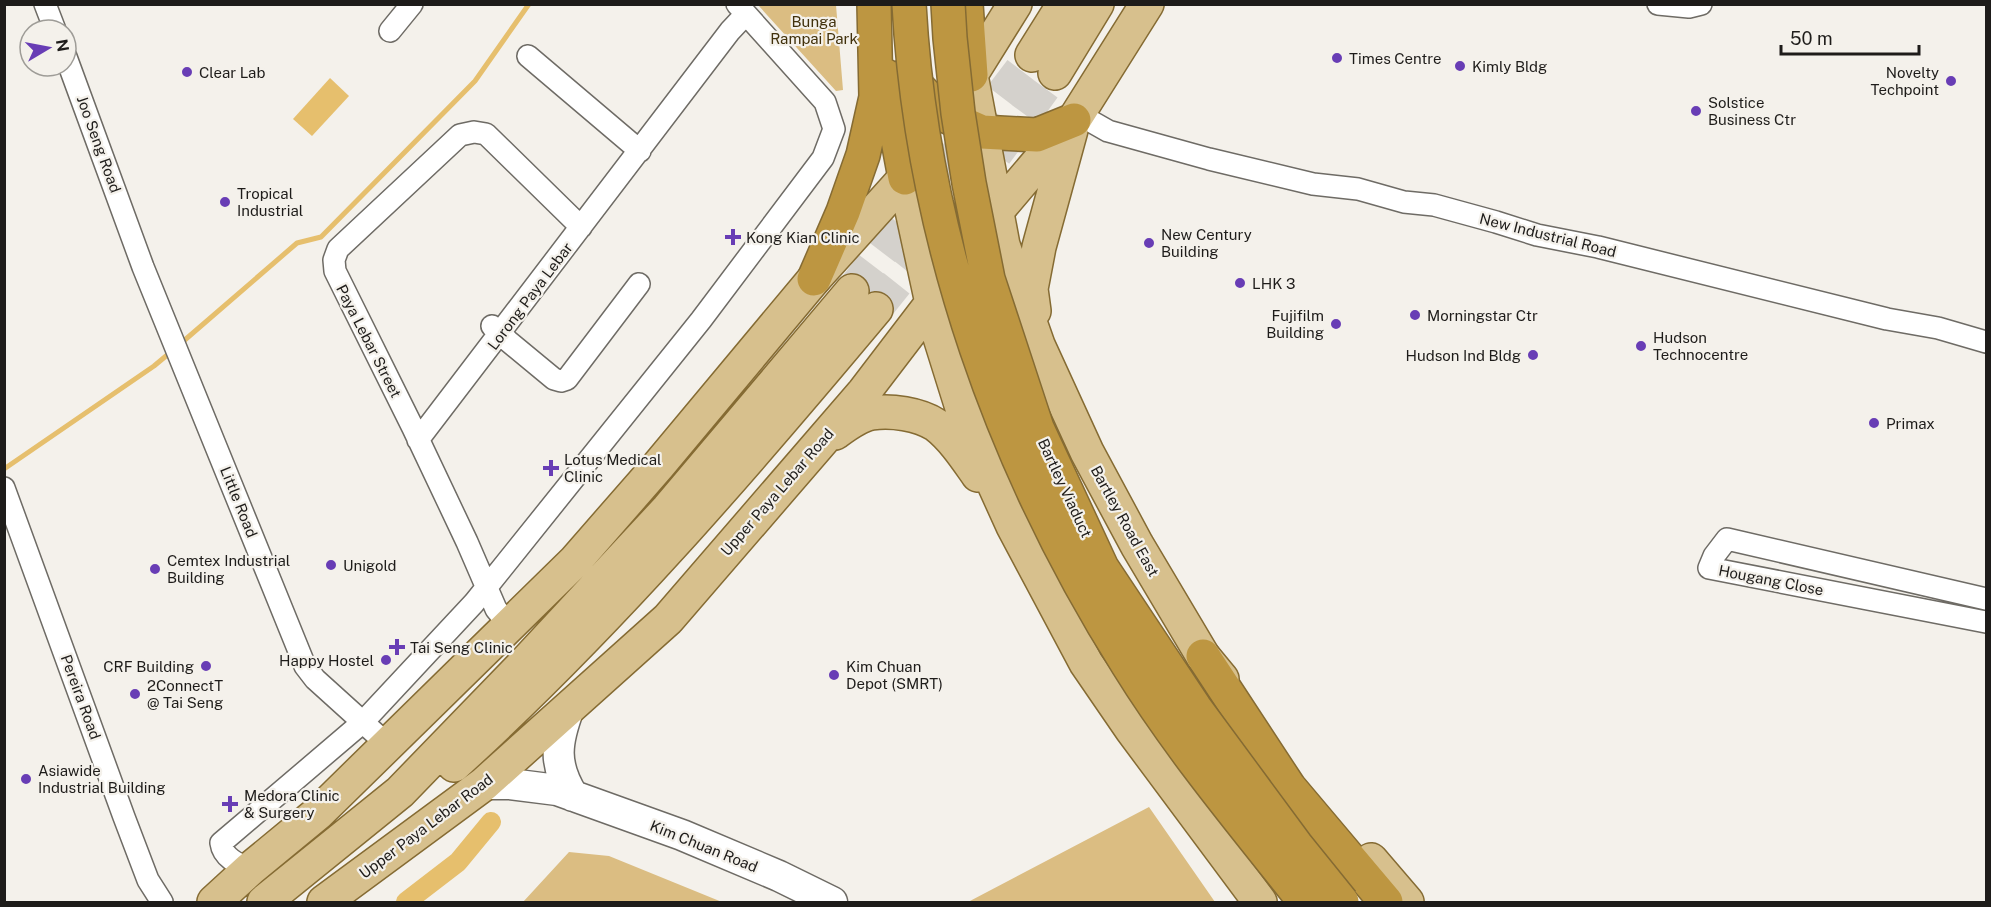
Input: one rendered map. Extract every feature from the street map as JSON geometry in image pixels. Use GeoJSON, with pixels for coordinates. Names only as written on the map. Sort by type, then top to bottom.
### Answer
{"type":"FeatureCollection","features":[{"type":"Feature","properties":{"kind":"highway","name":"Bartley Viaduct"},"geometry":{"type":"LineString","coordinates":[[909,4],[919,108],[930,174],[948,254],[966,319],[987,380],[1029,482],[1062,551],[1128,666],[1205,775],[1305,903]]}},
{"type":"Feature","properties":{"kind":"highway"},"geometry":{"type":"LineString","coordinates":[[881,11],[897,12],[939,8],[941,4]]}},
{"type":"Feature","properties":{"kind":"highway","name":"Bartley Viaduct"},"geometry":{"type":"LineString","coordinates":[[948,4],[958,113],[988,279],[1037,428],[1102,568],[1195,708],[1296,845],[1342,903]]}},
{"type":"Feature","properties":{"kind":"highway"},"geometry":{"type":"LineString","coordinates":[[966,4],[971,75]]}},
{"type":"Feature","properties":{"kind":"highway"},"geometry":{"type":"LineString","coordinates":[[881,11],[907,78],[946,116],[982,132],[1037,135],[1076,117]]}},
{"type":"Feature","properties":{"kind":"highway"},"geometry":{"type":"LineString","coordinates":[[881,11],[905,178]]}},
{"type":"Feature","properties":{"kind":"highway"},"geometry":{"type":"LineString","coordinates":[[814,279],[843,212],[863,155],[876,97],[881,11]]}},
{"type":"Feature","properties":{"kind":"highway"},"geometry":{"type":"LineString","coordinates":[[1203,656],[1289,787],[1386,903]]}},
{"type":"Feature","properties":{"kind":"main road"},"geometry":{"type":"LineString","coordinates":[[214,903],[250,869],[318,813],[510,626],[590,544],[814,279],[905,178],[1015,4]]}},
{"type":"Feature","properties":{"kind":"main road"},"geometry":{"type":"LineString","coordinates":[[1064,4],[1043,64],[1097,4]]}},
{"type":"Feature","properties":{"kind":"main road","name":"Upper Paya Lebar Road"},"geometry":{"type":"LineString","coordinates":[[324,903],[484,784],[668,619],[864,392],[932,303],[996,212],[1076,117],[1147,4]]}},
{"type":"Feature","properties":{"kind":"main road"},"geometry":{"type":"LineString","coordinates":[[991,42],[992,89],[1002,118],[1009,123],[1048,116],[1097,86]]}},
{"type":"Feature","properties":{"kind":"main road","name":"Bartley Road East"},"geometry":{"type":"LineString","coordinates":[[971,75],[1003,245],[1038,345],[1098,473],[1137,545],[1203,656],[1407,903]]}},
{"type":"Feature","properties":{"kind":"main road"},"geometry":{"type":"LineString","coordinates":[[1038,345],[1031,290],[1039,247],[1076,117]]}},
{"type":"Feature","properties":{"kind":"main road"},"geometry":{"type":"LineString","coordinates":[[905,178],[938,331],[963,411],[978,451],[1014,526],[1086,663],[1260,903]]}},
{"type":"Feature","properties":{"kind":"main road","name":"Upper Paya Lebar Road"},"geometry":{"type":"LineString","coordinates":[[264,903],[400,792],[524,664],[864,300],[792,410],[608,615],[494,729],[298,903]]}},
{"type":"Feature","properties":{"kind":"main road"},"geometry":{"type":"LineString","coordinates":[[806,459],[824,441],[850,422],[871,413],[919,417],[936,425],[962,452],[1014,526]]}},
{"type":"Feature","properties":{"kind":"main road"},"geometry":{"type":"LineString","coordinates":[[569,708],[561,731],[558,751],[559,767],[564,782],[573,796]]}},
{"type":"Feature","properties":{"kind":"main road","name":"Kim Chuan Road"},"geometry":{"type":"LineString","coordinates":[[484,784],[535,786],[557,790],[682,835],[779,876],[832,903]]}},
{"type":"Feature","properties":{"kind":"street"},"geometry":{"type":"LineString","coordinates":[[390,31],[412,4]]}},
{"type":"Feature","properties":{"kind":"street"},"geometry":{"type":"LineString","coordinates":[[1658,4],[1668,7],[1701,4]]}},
{"type":"Feature","properties":{"kind":"street"},"geometry":{"type":"LineString","coordinates":[[250,869],[229,857],[223,851],[221,843],[363,722],[451,628],[701,320],[823,158],[834,129],[825,102],[742,9]]}},
{"type":"Feature","properties":{"kind":"street","name":"Lorong Paya Lebar"},"geometry":{"type":"LineString","coordinates":[[418,440],[496,330],[640,151],[730,31],[742,9]]}},
{"type":"Feature","properties":{"kind":"street"},"geometry":{"type":"LineString","coordinates":[[528,57],[640,151]]}},
{"type":"Feature","properties":{"kind":"street","name":"Joo Seng Road"},"geometry":{"type":"LineString","coordinates":[[74,78],[130,232]]}},
{"type":"Feature","properties":{"kind":"street","name":"New Industrial Road"},"geometry":{"type":"LineString","coordinates":[[1076,117],[1108,131],[1209,159],[1313,184],[1358,189],[1404,202],[1434,205],[1537,235],[1598,247],[1887,319],[1938,328],[1986,342]]}},
{"type":"Feature","properties":{"kind":"street","name":"Paya Lebar Street"},"geometry":{"type":"LineString","coordinates":[[510,626],[496,609],[418,440],[334,271],[334,260],[338,249],[460,135],[474,132],[486,134],[581,227]]}},
{"type":"Feature","properties":{"kind":"street","name":"Little Road"},"geometry":{"type":"LineString","coordinates":[[130,232],[305,666],[315,679],[388,745]]}},
{"type":"Feature","properties":{"kind":"street"},"geometry":{"type":"LineString","coordinates":[[496,330],[561,381],[567,379],[639,284]]}},
{"type":"Feature","properties":{"kind":"street","name":"Pereira Road"},"geometry":{"type":"LineString","coordinates":[[4,488],[128,828],[148,880],[162,903]]}},
{"type":"Feature","properties":{"kind":"street","name":"Hougang Close"},"geometry":{"type":"LineString","coordinates":[[1986,599],[1727,539],[1714,556],[1709,568],[1986,622]]}},
{"type":"Feature","properties":{"kind":"green space","name":"Bunga Rampai Park"},"geometry":{"type":"Polygon","coordinates":[[[758,5],[836,5],[843,90],[836,91],[758,5]]]}},
{"type":"Feature","properties":{"kind":"green space"},"geometry":{"type":"Polygon","coordinates":[[[1149,807],[1215,902],[968,902],[1149,807]]]}},
{"type":"Feature","properties":{"kind":"green space"},"geometry":{"type":"Polygon","coordinates":[[[569,852],[609,856],[722,902],[523,902],[569,852]]]}},
{"type":"Feature","properties":{"kind":"shaded area"},"geometry":{"type":"Polygon","coordinates":[[[330,78],[349,96],[312,136],[293,119],[330,78]]]}},
{"type":"Feature","properties":{"kind":"waterway"},"geometry":{"type":"LineString","coordinates":[[179,345],[297,243],[321,237],[475,81],[529,4]]}},
{"type":"Feature","properties":{"kind":"waterway"},"geometry":{"type":"LineString","coordinates":[[4,469],[154,366],[172,351]]}},
{"type":"Feature","properties":{"kind":"waterway"},"geometry":{"type":"LineString","coordinates":[[406,902],[458,862],[491,822]]}},
{"type":"Feature","properties":{"kind":"tunnel"},"geometry":{"type":"LineString","coordinates":[[852,291],[1032,55]]}},
{"type":"Feature","properties":{"kind":"tunnel"},"geometry":{"type":"LineString","coordinates":[[876,309],[955,210],[1055,73]]}},
{"type":"Feature","properties":{"kind":"place","name":"Times Centre"},"geometry":{"type":"Point","coordinates":[1337,58]}},
{"type":"Feature","properties":{"kind":"place","name":"Kimly Bldg"},"geometry":{"type":"Point","coordinates":[1460,66]}},
{"type":"Feature","properties":{"kind":"place","name":"Clear Lab"},"geometry":{"type":"Point","coordinates":[187,72]}},
{"type":"Feature","properties":{"kind":"place","name":"Novelty Techpoint"},"geometry":{"type":"Point","coordinates":[1951,81]}},
{"type":"Feature","properties":{"kind":"place","name":"Solstice Business Ctr"},"geometry":{"type":"Point","coordinates":[1696,111]}},
{"type":"Feature","properties":{"kind":"place","name":"Tropical Industrial"},"geometry":{"type":"Point","coordinates":[225,202]}},
{"type":"Feature","properties":{"kind":"place","name":"Kong Kian Clinic"},"geometry":{"type":"Point","coordinates":[733,237]}},
{"type":"Feature","properties":{"kind":"place","name":"New Century Building"},"geometry":{"type":"Point","coordinates":[1149,243]}},
{"type":"Feature","properties":{"kind":"place","name":"LHK 3"},"geometry":{"type":"Point","coordinates":[1240,283]}},
{"type":"Feature","properties":{"kind":"place","name":"Morningstar Ctr"},"geometry":{"type":"Point","coordinates":[1415,315]}},
{"type":"Feature","properties":{"kind":"place","name":"Fujifilm Building"},"geometry":{"type":"Point","coordinates":[1336,324]}},
{"type":"Feature","properties":{"kind":"place","name":"Hudson Technocentre"},"geometry":{"type":"Point","coordinates":[1641,346]}},
{"type":"Feature","properties":{"kind":"place","name":"Hudson Ind Bldg"},"geometry":{"type":"Point","coordinates":[1533,355]}},
{"type":"Feature","properties":{"kind":"place","name":"Primax"},"geometry":{"type":"Point","coordinates":[1874,423]}},
{"type":"Feature","properties":{"kind":"place","name":"Lotus Medical Clinic"},"geometry":{"type":"Point","coordinates":[551,468]}},
{"type":"Feature","properties":{"kind":"place","name":"Unigold"},"geometry":{"type":"Point","coordinates":[331,565]}},
{"type":"Feature","properties":{"kind":"place","name":"Cemtex Industrial Building"},"geometry":{"type":"Point","coordinates":[155,569]}},
{"type":"Feature","properties":{"kind":"place","name":"Tai Seng Clinic"},"geometry":{"type":"Point","coordinates":[397,647]}},
{"type":"Feature","properties":{"kind":"place","name":"Happy Hostel"},"geometry":{"type":"Point","coordinates":[386,660]}},
{"type":"Feature","properties":{"kind":"place","name":"CRF Building"},"geometry":{"type":"Point","coordinates":[206,666]}},
{"type":"Feature","properties":{"kind":"place","name":"Kim Chuan Depot (SMRT)"},"geometry":{"type":"Point","coordinates":[834,675]}},
{"type":"Feature","properties":{"kind":"place","name":"2ConnectT @ Tai Seng"},"geometry":{"type":"Point","coordinates":[135,694]}},
{"type":"Feature","properties":{"kind":"place","name":"Asiawide Industrial Building"},"geometry":{"type":"Point","coordinates":[26,779]}},
{"type":"Feature","properties":{"kind":"place","name":"Medora Clinic & Surgery"},"geometry":{"type":"Point","coordinates":[230,804]}}]}
